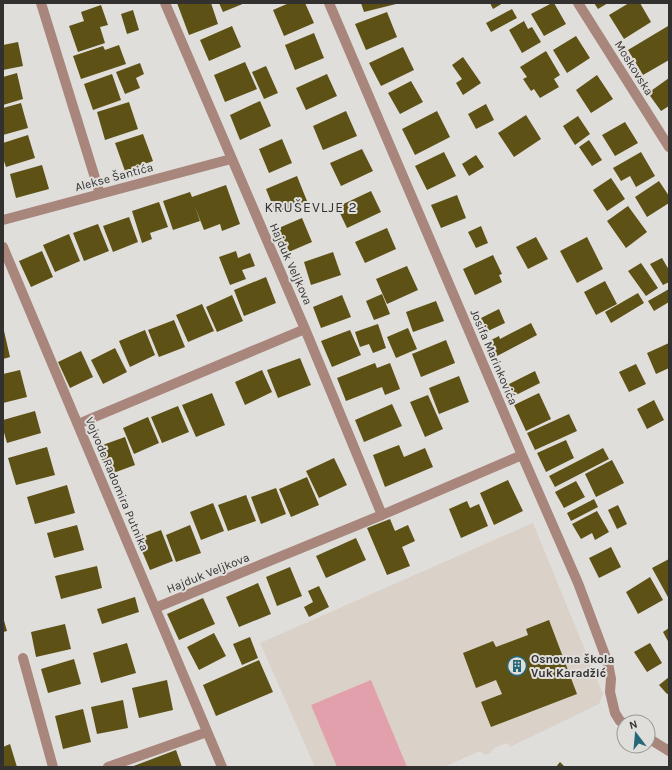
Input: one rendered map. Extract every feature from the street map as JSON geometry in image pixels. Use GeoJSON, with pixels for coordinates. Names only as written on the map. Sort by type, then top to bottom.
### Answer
{"type":"FeatureCollection","features":[{"type":"Feature","properties":{"kind":"street"},"geometry":{"type":"LineString","coordinates":[[41,3],[100,194]]}},
{"type":"Feature","properties":{"kind":"street","name":"Hajduk Veljkova"},"geometry":{"type":"LineString","coordinates":[[165,3],[305,329],[382,515]]}},
{"type":"Feature","properties":{"kind":"street","name":"Josifa Marinkovića"},"geometry":{"type":"LineString","coordinates":[[329,3],[522,455],[578,582],[608,663],[611,679],[610,692],[616,714]]}},
{"type":"Feature","properties":{"kind":"street","name":"Moskovska"},"geometry":{"type":"LineString","coordinates":[[578,3],[669,147]]}},
{"type":"Feature","properties":{"kind":"street","name":"Alekse Šantića"},"geometry":{"type":"LineString","coordinates":[[3,220],[231,159]]}},
{"type":"Feature","properties":{"kind":"street","name":"Vojvode Radomira Putnika"},"geometry":{"type":"LineString","coordinates":[[3,247],[222,767]]}},
{"type":"Feature","properties":{"kind":"street"},"geometry":{"type":"LineString","coordinates":[[78,424],[305,329]]}},
{"type":"Feature","properties":{"kind":"street","name":"Hajduk Veljkova"},"geometry":{"type":"LineString","coordinates":[[155,608],[382,515],[522,455]]}},
{"type":"Feature","properties":{"kind":"street"},"geometry":{"type":"LineString","coordinates":[[23,658],[53,767]]}},
{"type":"Feature","properties":{"kind":"street"},"geometry":{"type":"LineString","coordinates":[[108,767],[207,732]]}},
{"type":"Feature","properties":{"kind":"street"},"geometry":{"type":"LineString","coordinates":[[656,743],[669,751]]}},
{"type":"Feature","properties":{"kind":"shaded area"},"geometry":{"type":"Polygon","coordinates":[[[533,523],[603,694],[599,704],[510,747],[507,743],[494,748],[490,753],[485,755],[480,751],[444,767],[315,767],[260,643],[533,523]]]}},
{"type":"Feature","properties":{"kind":"shaded area"},"geometry":{"type":"Polygon","coordinates":[[[371,680],[407,767],[337,767],[311,705],[371,680]]]}},
{"type":"Feature","properties":{"kind":"building"},"geometry":{"type":"Polygon","coordinates":[[[177,3],[211,3],[218,24],[189,35],[177,3]]]}},
{"type":"Feature","properties":{"kind":"building"},"geometry":{"type":"Polygon","coordinates":[[[219,3],[245,3],[223,12],[219,3]]]}},
{"type":"Feature","properties":{"kind":"building"},"geometry":{"type":"Polygon","coordinates":[[[289,3],[305,3],[314,23],[284,36],[273,10],[289,3]]]}},
{"type":"Feature","properties":{"kind":"building"},"geometry":{"type":"Polygon","coordinates":[[[361,3],[396,3],[396,4],[364,12],[361,3]]]}},
{"type":"Feature","properties":{"kind":"building"},"geometry":{"type":"Polygon","coordinates":[[[490,3],[503,3],[493,9],[490,3]]]}},
{"type":"Feature","properties":{"kind":"building"},"geometry":{"type":"Polygon","coordinates":[[[554,3],[566,24],[544,36],[531,14],[554,3]]]}},
{"type":"Feature","properties":{"kind":"building"},"geometry":{"type":"Polygon","coordinates":[[[594,3],[608,3],[598,9],[594,3]]]}},
{"type":"Feature","properties":{"kind":"building"},"geometry":{"type":"Polygon","coordinates":[[[629,3],[640,3],[651,22],[624,39],[609,15],[629,3]]]}},
{"type":"Feature","properties":{"kind":"building"},"geometry":{"type":"Polygon","coordinates":[[[101,5],[108,25],[100,27],[105,43],[78,52],[69,26],[84,21],[81,12],[101,5]]]}},
{"type":"Feature","properties":{"kind":"building"},"geometry":{"type":"Polygon","coordinates":[[[512,9],[517,18],[491,32],[486,23],[512,9]]]}},
{"type":"Feature","properties":{"kind":"building"},"geometry":{"type":"Polygon","coordinates":[[[133,10],[139,30],[127,34],[121,14],[133,10]]]}},
{"type":"Feature","properties":{"kind":"building"},"geometry":{"type":"Polygon","coordinates":[[[387,12],[397,37],[366,50],[355,24],[387,12]]]}},
{"type":"Feature","properties":{"kind":"building"},"geometry":{"type":"Polygon","coordinates":[[[524,21],[528,29],[532,27],[541,42],[522,53],[509,30],[524,21]]]}},
{"type":"Feature","properties":{"kind":"building"},"geometry":{"type":"Polygon","coordinates":[[[232,26],[241,47],[209,61],[200,40],[232,26]]]}},
{"type":"Feature","properties":{"kind":"building"},"geometry":{"type":"Polygon","coordinates":[[[668,26],[669,60],[643,75],[628,50],[668,26]]]}},
{"type":"Feature","properties":{"kind":"building"},"geometry":{"type":"Polygon","coordinates":[[[314,33],[324,58],[295,70],[285,45],[314,33]]]}},
{"type":"Feature","properties":{"kind":"building"},"geometry":{"type":"Polygon","coordinates":[[[576,36],[590,58],[567,73],[553,50],[576,36]]]}},
{"type":"Feature","properties":{"kind":"building"},"geometry":{"type":"Polygon","coordinates":[[[18,42],[23,66],[3,70],[3,45],[18,42]]]}},
{"type":"Feature","properties":{"kind":"building"},"geometry":{"type":"Polygon","coordinates":[[[119,45],[126,64],[81,79],[73,56],[103,46],[105,50],[119,45]]]}},
{"type":"Feature","properties":{"kind":"building"},"geometry":{"type":"Polygon","coordinates":[[[403,47],[414,70],[381,86],[369,63],[403,47]]]}},
{"type":"Feature","properties":{"kind":"building"},"geometry":{"type":"Polygon","coordinates":[[[546,51],[560,75],[554,79],[559,87],[540,98],[534,89],[531,91],[523,79],[527,77],[520,67],[546,51]]]}},
{"type":"Feature","properties":{"kind":"building"},"geometry":{"type":"Polygon","coordinates":[[[463,57],[481,83],[463,95],[456,83],[462,79],[452,65],[463,57]]]}},
{"type":"Feature","properties":{"kind":"building"},"geometry":{"type":"Polygon","coordinates":[[[245,62],[257,89],[225,102],[214,75],[245,62]]]}},
{"type":"Feature","properties":{"kind":"building"},"geometry":{"type":"Polygon","coordinates":[[[140,63],[144,74],[136,78],[140,88],[125,94],[116,72],[140,63]]]}},
{"type":"Feature","properties":{"kind":"building"},"geometry":{"type":"Polygon","coordinates":[[[266,66],[278,93],[264,99],[252,72],[266,66]]]}},
{"type":"Feature","properties":{"kind":"building"},"geometry":{"type":"Polygon","coordinates":[[[17,73],[23,99],[3,105],[3,77],[17,73]]]}},
{"type":"Feature","properties":{"kind":"building"},"geometry":{"type":"Polygon","coordinates":[[[112,74],[121,100],[93,110],[84,84],[112,74]]]}},
{"type":"Feature","properties":{"kind":"building"},"geometry":{"type":"Polygon","coordinates":[[[327,74],[337,96],[306,110],[296,88],[327,74]]]}},
{"type":"Feature","properties":{"kind":"building"},"geometry":{"type":"Polygon","coordinates":[[[597,75],[613,99],[591,113],[576,90],[597,75]]]}},
{"type":"Feature","properties":{"kind":"building"},"geometry":{"type":"Polygon","coordinates":[[[669,78],[669,106],[661,111],[648,93],[669,78]]]}},
{"type":"Feature","properties":{"kind":"building"},"geometry":{"type":"Polygon","coordinates":[[[411,81],[423,102],[400,114],[388,93],[411,81]]]}},
{"type":"Feature","properties":{"kind":"building"},"geometry":{"type":"Polygon","coordinates":[[[260,101],[271,126],[240,140],[230,115],[260,101]]]}},
{"type":"Feature","properties":{"kind":"building"},"geometry":{"type":"Polygon","coordinates":[[[129,102],[138,129],[105,140],[97,112],[129,102]]]}},
{"type":"Feature","properties":{"kind":"building"},"geometry":{"type":"Polygon","coordinates":[[[21,103],[28,128],[3,135],[3,108],[21,103]]]}},
{"type":"Feature","properties":{"kind":"building"},"geometry":{"type":"Polygon","coordinates":[[[486,104],[494,120],[476,129],[468,114],[486,104]]]}},
{"type":"Feature","properties":{"kind":"building"},"geometry":{"type":"Polygon","coordinates":[[[346,111],[357,136],[323,150],[313,126],[346,111]]]}},
{"type":"Feature","properties":{"kind":"building"},"geometry":{"type":"Polygon","coordinates":[[[437,111],[450,137],[415,155],[402,129],[437,111]]]}},
{"type":"Feature","properties":{"kind":"building"},"geometry":{"type":"Polygon","coordinates":[[[526,115],[541,139],[514,157],[498,133],[526,115]]]}},
{"type":"Feature","properties":{"kind":"building"},"geometry":{"type":"Polygon","coordinates":[[[578,116],[590,134],[575,145],[563,126],[578,116]]]}},
{"type":"Feature","properties":{"kind":"building"},"geometry":{"type":"Polygon","coordinates":[[[625,122],[638,143],[615,156],[602,135],[625,122]]]}},
{"type":"Feature","properties":{"kind":"building"},"geometry":{"type":"Polygon","coordinates":[[[143,134],[153,161],[125,171],[115,143],[143,134]]]}},
{"type":"Feature","properties":{"kind":"building"},"geometry":{"type":"Polygon","coordinates":[[[28,135],[35,158],[6,167],[3,158],[3,143],[28,135]]]}},
{"type":"Feature","properties":{"kind":"building"},"geometry":{"type":"Polygon","coordinates":[[[282,139],[292,163],[269,173],[259,149],[282,139]]]}},
{"type":"Feature","properties":{"kind":"building"},"geometry":{"type":"Polygon","coordinates":[[[589,140],[602,160],[592,166],[579,147],[589,140]]]}},
{"type":"Feature","properties":{"kind":"building"},"geometry":{"type":"Polygon","coordinates":[[[362,149],[373,171],[341,186],[330,163],[362,149]]]}},
{"type":"Feature","properties":{"kind":"building"},"geometry":{"type":"Polygon","coordinates":[[[444,152],[456,176],[427,190],[415,166],[444,152]]]}},
{"type":"Feature","properties":{"kind":"building"},"geometry":{"type":"Polygon","coordinates":[[[641,152],[655,176],[636,187],[630,176],[621,181],[613,168],[641,152]]]}},
{"type":"Feature","properties":{"kind":"building"},"geometry":{"type":"Polygon","coordinates":[[[476,155],[484,167],[469,176],[462,164],[476,155]]]}},
{"type":"Feature","properties":{"kind":"building"},"geometry":{"type":"Polygon","coordinates":[[[42,165],[49,189],[16,198],[10,174],[42,165]]]}},
{"type":"Feature","properties":{"kind":"building"},"geometry":{"type":"Polygon","coordinates":[[[297,176],[307,201],[276,214],[266,189],[297,176]]]}},
{"type":"Feature","properties":{"kind":"building"},"geometry":{"type":"Polygon","coordinates":[[[611,178],[625,199],[607,211],[593,190],[611,178]]]}},
{"type":"Feature","properties":{"kind":"building"},"geometry":{"type":"Polygon","coordinates":[[[659,181],[669,196],[669,203],[647,217],[635,197],[659,181]]]}},
{"type":"Feature","properties":{"kind":"building"},"geometry":{"type":"Polygon","coordinates":[[[226,185],[240,224],[222,231],[220,224],[204,230],[195,207],[200,221],[173,230],[163,201],[190,192],[192,197],[226,185]]]}},
{"type":"Feature","properties":{"kind":"building"},"geometry":{"type":"Polygon","coordinates":[[[371,191],[381,212],[347,228],[337,207],[371,191]]]}},
{"type":"Feature","properties":{"kind":"building"},"geometry":{"type":"Polygon","coordinates":[[[457,195],[466,218],[441,228],[431,205],[457,195]]]}},
{"type":"Feature","properties":{"kind":"building"},"geometry":{"type":"Polygon","coordinates":[[[159,202],[168,227],[150,233],[152,239],[142,243],[132,211],[159,202]]]}},
{"type":"Feature","properties":{"kind":"building"},"geometry":{"type":"Polygon","coordinates":[[[628,206],[647,232],[626,248],[607,221],[628,206]]]}},
{"type":"Feature","properties":{"kind":"building"},"geometry":{"type":"Polygon","coordinates":[[[129,217],[138,242],[113,252],[103,226],[129,217]]]}},
{"type":"Feature","properties":{"kind":"building"},"geometry":{"type":"Polygon","coordinates":[[[302,218],[312,242],[284,254],[274,230],[302,218]]]}},
{"type":"Feature","properties":{"kind":"building"},"geometry":{"type":"Polygon","coordinates":[[[98,224],[109,251],[84,261],[73,233],[98,224]]]}},
{"type":"Feature","properties":{"kind":"building"},"geometry":{"type":"Polygon","coordinates":[[[481,226],[488,243],[476,248],[468,232],[481,226]]]}},
{"type":"Feature","properties":{"kind":"building"},"geometry":{"type":"Polygon","coordinates":[[[387,228],[396,249],[365,263],[355,242],[387,228]]]}},
{"type":"Feature","properties":{"kind":"building"},"geometry":{"type":"Polygon","coordinates":[[[69,234],[80,261],[55,272],[43,245],[69,234]]]}},
{"type":"Feature","properties":{"kind":"building"},"geometry":{"type":"Polygon","coordinates":[[[536,237],[548,259],[528,269],[516,247],[536,237]]]}},
{"type":"Feature","properties":{"kind":"building"},"geometry":{"type":"Polygon","coordinates":[[[587,237],[603,269],[577,283],[560,251],[587,237]]]}},
{"type":"Feature","properties":{"kind":"building"},"geometry":{"type":"Polygon","coordinates":[[[42,251],[53,277],[31,287],[19,261],[42,251]]]}},
{"type":"Feature","properties":{"kind":"building"},"geometry":{"type":"Polygon","coordinates":[[[236,251],[238,258],[250,253],[255,266],[242,270],[246,279],[230,285],[219,257],[236,251]]]}},
{"type":"Feature","properties":{"kind":"building"},"geometry":{"type":"Polygon","coordinates":[[[333,252],[341,275],[311,285],[304,262],[333,252]]]}},
{"type":"Feature","properties":{"kind":"building"},"geometry":{"type":"Polygon","coordinates":[[[493,255],[502,274],[499,275],[502,282],[475,295],[463,269],[493,255]]]}},
{"type":"Feature","properties":{"kind":"building"},"geometry":{"type":"Polygon","coordinates":[[[662,258],[669,270],[669,282],[663,285],[650,264],[662,258]]]}},
{"type":"Feature","properties":{"kind":"building"},"geometry":{"type":"Polygon","coordinates":[[[641,263],[658,288],[646,296],[628,271],[641,263]]]}},
{"type":"Feature","properties":{"kind":"building"},"geometry":{"type":"Polygon","coordinates":[[[407,266],[418,290],[387,304],[376,279],[407,266]]]}},
{"type":"Feature","properties":{"kind":"building"},"geometry":{"type":"Polygon","coordinates":[[[266,277],[276,303],[244,316],[234,290],[266,277]]]}},
{"type":"Feature","properties":{"kind":"building"},"geometry":{"type":"Polygon","coordinates":[[[605,281],[617,304],[596,315],[584,292],[605,281]]]}},
{"type":"Feature","properties":{"kind":"building"},"geometry":{"type":"Polygon","coordinates":[[[669,289],[669,302],[654,311],[648,301],[669,289]]]}},
{"type":"Feature","properties":{"kind":"building"},"geometry":{"type":"Polygon","coordinates":[[[638,293],[644,303],[611,323],[605,312],[638,293]]]}},
{"type":"Feature","properties":{"kind":"building"},"geometry":{"type":"Polygon","coordinates":[[[382,294],[390,314],[374,320],[366,301],[382,294]]]}},
{"type":"Feature","properties":{"kind":"building"},"geometry":{"type":"Polygon","coordinates":[[[232,295],[243,321],[217,332],[206,307],[232,295]]]}},
{"type":"Feature","properties":{"kind":"building"},"geometry":{"type":"Polygon","coordinates":[[[342,295],[351,317],[321,328],[313,307],[342,295]]]}},
{"type":"Feature","properties":{"kind":"building"},"geometry":{"type":"Polygon","coordinates":[[[436,301],[444,321],[413,332],[406,312],[436,301]]]}},
{"type":"Feature","properties":{"kind":"building"},"geometry":{"type":"Polygon","coordinates":[[[202,304],[214,331],[188,342],[176,315],[202,304]]]}},
{"type":"Feature","properties":{"kind":"building"},"geometry":{"type":"Polygon","coordinates":[[[499,309],[505,323],[488,331],[481,318],[499,309]]]}},
{"type":"Feature","properties":{"kind":"building"},"geometry":{"type":"Polygon","coordinates":[[[174,320],[185,347],[159,357],[148,330],[174,320]]]}},
{"type":"Feature","properties":{"kind":"building"},"geometry":{"type":"Polygon","coordinates":[[[531,323],[537,335],[497,356],[489,341],[499,336],[500,339],[531,323]]]}},
{"type":"Feature","properties":{"kind":"building"},"geometry":{"type":"Polygon","coordinates":[[[378,324],[386,348],[373,353],[369,344],[360,347],[355,332],[378,324]]]}},
{"type":"Feature","properties":{"kind":"building"},"geometry":{"type":"Polygon","coordinates":[[[408,328],[417,349],[396,358],[387,337],[408,328]]]}},
{"type":"Feature","properties":{"kind":"building"},"geometry":{"type":"Polygon","coordinates":[[[145,330],[155,355],[130,367],[119,341],[145,330]]]}},
{"type":"Feature","properties":{"kind":"building"},"geometry":{"type":"Polygon","coordinates":[[[350,330],[361,355],[332,367],[321,341],[350,330]]]}},
{"type":"Feature","properties":{"kind":"building"},"geometry":{"type":"Polygon","coordinates":[[[4,331],[10,357],[3,359],[3,332],[4,331]]]}},
{"type":"Feature","properties":{"kind":"building"},"geometry":{"type":"Polygon","coordinates":[[[446,340],[455,363],[421,377],[412,354],[446,340]]]}},
{"type":"Feature","properties":{"kind":"building"},"geometry":{"type":"Polygon","coordinates":[[[669,343],[669,368],[656,374],[647,353],[669,343]]]}},
{"type":"Feature","properties":{"kind":"building"},"geometry":{"type":"Polygon","coordinates":[[[115,348],[127,372],[103,384],[91,360],[115,348]]]}},
{"type":"Feature","properties":{"kind":"building"},"geometry":{"type":"Polygon","coordinates":[[[81,351],[93,377],[70,388],[58,362],[81,351]]]}},
{"type":"Feature","properties":{"kind":"building"},"geometry":{"type":"Polygon","coordinates":[[[300,358],[311,385],[278,398],[267,370],[300,358]]]}},
{"type":"Feature","properties":{"kind":"building"},"geometry":{"type":"Polygon","coordinates":[[[375,363],[377,368],[390,363],[400,389],[385,395],[382,387],[346,401],[337,378],[375,363]]]}},
{"type":"Feature","properties":{"kind":"building"},"geometry":{"type":"Polygon","coordinates":[[[636,364],[646,384],[629,392],[619,372],[636,364]]]}},
{"type":"Feature","properties":{"kind":"building"},"geometry":{"type":"Polygon","coordinates":[[[20,370],[27,397],[3,403],[3,374],[20,370]]]}},
{"type":"Feature","properties":{"kind":"building"},"geometry":{"type":"Polygon","coordinates":[[[262,370],[272,392],[245,405],[235,382],[262,370]]]}},
{"type":"Feature","properties":{"kind":"building"},"geometry":{"type":"Polygon","coordinates":[[[535,371],[540,383],[510,398],[505,386],[535,371]]]}},
{"type":"Feature","properties":{"kind":"building"},"geometry":{"type":"Polygon","coordinates":[[[459,376],[469,402],[439,414],[429,388],[459,376]]]}},
{"type":"Feature","properties":{"kind":"building"},"geometry":{"type":"Polygon","coordinates":[[[212,393],[225,425],[196,437],[182,405],[212,393]]]}},
{"type":"Feature","properties":{"kind":"building"},"geometry":{"type":"Polygon","coordinates":[[[539,393],[551,419],[526,431],[514,405],[539,393]]]}},
{"type":"Feature","properties":{"kind":"building"},"geometry":{"type":"Polygon","coordinates":[[[428,395],[443,429],[425,437],[410,402],[428,395]]]}},
{"type":"Feature","properties":{"kind":"building"},"geometry":{"type":"Polygon","coordinates":[[[654,400],[664,420],[647,429],[637,409],[654,400]]]}},
{"type":"Feature","properties":{"kind":"building"},"geometry":{"type":"Polygon","coordinates":[[[392,404],[402,426],[364,442],[355,420],[392,404]]]}},
{"type":"Feature","properties":{"kind":"building"},"geometry":{"type":"Polygon","coordinates":[[[178,406],[189,432],[162,443],[151,417],[178,406]]]}},
{"type":"Feature","properties":{"kind":"building"},"geometry":{"type":"Polygon","coordinates":[[[35,411],[41,433],[7,443],[3,429],[3,420],[35,411]]]}},
{"type":"Feature","properties":{"kind":"building"},"geometry":{"type":"Polygon","coordinates":[[[569,414],[577,431],[535,450],[527,433],[569,414]]]}},
{"type":"Feature","properties":{"kind":"building"},"geometry":{"type":"Polygon","coordinates":[[[148,417],[159,443],[134,454],[123,428],[148,417]]]}},
{"type":"Feature","properties":{"kind":"building"},"geometry":{"type":"Polygon","coordinates":[[[125,437],[135,465],[108,475],[97,447],[125,437]]]}},
{"type":"Feature","properties":{"kind":"building"},"geometry":{"type":"Polygon","coordinates":[[[566,440],[574,458],[546,472],[537,453],[566,440]]]}},
{"type":"Feature","properties":{"kind":"building"},"geometry":{"type":"Polygon","coordinates":[[[399,445],[404,457],[425,448],[433,467],[385,487],[373,455],[399,445]]]}},
{"type":"Feature","properties":{"kind":"building"},"geometry":{"type":"Polygon","coordinates":[[[47,447],[55,475],[16,485],[8,458],[47,447]]]}},
{"type":"Feature","properties":{"kind":"building"},"geometry":{"type":"Polygon","coordinates":[[[603,448],[609,459],[555,487],[549,476],[603,448]]]}},
{"type":"Feature","properties":{"kind":"building"},"geometry":{"type":"Polygon","coordinates":[[[334,458],[347,485],[319,498],[306,471],[334,458]]]}},
{"type":"Feature","properties":{"kind":"building"},"geometry":{"type":"Polygon","coordinates":[[[612,460],[624,483],[596,497],[585,474],[612,460]]]}},
{"type":"Feature","properties":{"kind":"building"},"geometry":{"type":"Polygon","coordinates":[[[307,477],[319,505],[291,517],[279,489],[307,477]]]}},
{"type":"Feature","properties":{"kind":"building"},"geometry":{"type":"Polygon","coordinates":[[[508,480],[523,511],[494,525],[480,493],[508,480]]]}},
{"type":"Feature","properties":{"kind":"building"},"geometry":{"type":"Polygon","coordinates":[[[576,481],[585,497],[564,508],[555,492],[576,481]]]}},
{"type":"Feature","properties":{"kind":"building"},"geometry":{"type":"Polygon","coordinates":[[[67,485],[75,513],[35,524],[27,497],[67,485]]]}},
{"type":"Feature","properties":{"kind":"building"},"geometry":{"type":"Polygon","coordinates":[[[276,488],[286,514],[261,524],[251,497],[276,488]]]}},
{"type":"Feature","properties":{"kind":"building"},"geometry":{"type":"Polygon","coordinates":[[[246,495],[256,521],[228,531],[218,505],[246,495]]]}},
{"type":"Feature","properties":{"kind":"building"},"geometry":{"type":"Polygon","coordinates":[[[594,499],[598,507],[571,521],[567,513],[594,499]]]}},
{"type":"Feature","properties":{"kind":"building"},"geometry":{"type":"Polygon","coordinates":[[[467,501],[470,508],[479,504],[488,526],[461,538],[449,509],[467,501]]]}},
{"type":"Feature","properties":{"kind":"building"},"geometry":{"type":"Polygon","coordinates":[[[213,503],[224,531],[201,540],[190,512],[213,503]]]}},
{"type":"Feature","properties":{"kind":"building"},"geometry":{"type":"Polygon","coordinates":[[[618,505],[627,524],[617,529],[608,510],[618,505]]]}},
{"type":"Feature","properties":{"kind":"building"},"geometry":{"type":"Polygon","coordinates":[[[597,511],[609,532],[595,540],[592,533],[581,539],[572,524],[597,511]]]}},
{"type":"Feature","properties":{"kind":"building"},"geometry":{"type":"Polygon","coordinates":[[[390,519],[395,531],[408,525],[415,541],[402,547],[410,566],[387,575],[367,528],[390,519]]]}},
{"type":"Feature","properties":{"kind":"building"},"geometry":{"type":"Polygon","coordinates":[[[77,525],[84,550],[54,558],[47,533],[77,525]]]}},
{"type":"Feature","properties":{"kind":"building"},"geometry":{"type":"Polygon","coordinates":[[[190,525],[201,553],[176,562],[166,535],[190,525]]]}},
{"type":"Feature","properties":{"kind":"building"},"geometry":{"type":"Polygon","coordinates":[[[161,530],[173,561],[150,570],[137,539],[161,530]]]}},
{"type":"Feature","properties":{"kind":"building"},"geometry":{"type":"Polygon","coordinates":[[[356,538],[366,560],[326,578],[316,556],[356,538]]]}},
{"type":"Feature","properties":{"kind":"building"},"geometry":{"type":"Polygon","coordinates":[[[611,547],[621,567],[599,578],[589,558],[611,547]]]}},
{"type":"Feature","properties":{"kind":"building"},"geometry":{"type":"Polygon","coordinates":[[[669,559],[669,599],[652,568],[669,559]]]}},
{"type":"Feature","properties":{"kind":"building"},"geometry":{"type":"Polygon","coordinates":[[[97,566],[102,588],[61,599],[55,576],[97,566]]]}},
{"type":"Feature","properties":{"kind":"building"},"geometry":{"type":"Polygon","coordinates":[[[290,567],[302,596],[277,606],[266,577],[290,567]]]}},
{"type":"Feature","properties":{"kind":"building"},"geometry":{"type":"Polygon","coordinates":[[[650,577],[663,600],[638,614],[626,592],[650,577]]]}},
{"type":"Feature","properties":{"kind":"building"},"geometry":{"type":"Polygon","coordinates":[[[258,583],[271,614],[239,627],[226,597],[258,583]]]}},
{"type":"Feature","properties":{"kind":"building"},"geometry":{"type":"Polygon","coordinates":[[[319,586],[329,607],[309,617],[304,607],[313,602],[308,591],[319,586]]]}},
{"type":"Feature","properties":{"kind":"building"},"geometry":{"type":"Polygon","coordinates":[[[135,597],[139,612],[102,624],[97,609],[135,597]]]}},
{"type":"Feature","properties":{"kind":"building"},"geometry":{"type":"Polygon","coordinates":[[[203,598],[215,624],[179,640],[167,614],[203,598]]]}},
{"type":"Feature","properties":{"kind":"building"},"geometry":{"type":"Polygon","coordinates":[[[3,617],[7,631],[3,632],[3,617]]]}},
{"type":"Feature","properties":{"kind":"building","name":"Osnovna škola Vuk Karadžić"},"geometry":{"type":"Polygon","coordinates":[[[549,620],[577,694],[491,727],[481,702],[502,694],[496,680],[476,688],[463,653],[493,641],[496,647],[528,635],[526,629],[549,620]]]}},
{"type":"Feature","properties":{"kind":"building"},"geometry":{"type":"Polygon","coordinates":[[[65,624],[71,649],[36,657],[31,632],[65,624]]]}},
{"type":"Feature","properties":{"kind":"building"},"geometry":{"type":"Polygon","coordinates":[[[669,628],[669,643],[663,632],[669,628]]]}},
{"type":"Feature","properties":{"kind":"building"},"geometry":{"type":"Polygon","coordinates":[[[214,633],[226,656],[199,670],[187,647],[214,633]]]}},
{"type":"Feature","properties":{"kind":"building"},"geometry":{"type":"Polygon","coordinates":[[[250,637],[258,658],[242,665],[233,644],[250,637]]]}},
{"type":"Feature","properties":{"kind":"building"},"geometry":{"type":"Polygon","coordinates":[[[127,643],[136,673],[101,683],[93,653],[127,643]]]}},
{"type":"Feature","properties":{"kind":"building"},"geometry":{"type":"Polygon","coordinates":[[[650,643],[662,663],[647,672],[634,652],[650,643]]]}},
{"type":"Feature","properties":{"kind":"building"},"geometry":{"type":"Polygon","coordinates":[[[74,659],[81,684],[48,693],[41,669],[74,659]]]}},
{"type":"Feature","properties":{"kind":"building"},"geometry":{"type":"Polygon","coordinates":[[[259,660],[273,692],[216,716],[203,685],[259,660]]]}},
{"type":"Feature","properties":{"kind":"building"},"geometry":{"type":"Polygon","coordinates":[[[669,677],[669,693],[667,694],[659,685],[669,677]]]}},
{"type":"Feature","properties":{"kind":"building"},"geometry":{"type":"Polygon","coordinates":[[[167,680],[173,710],[139,718],[132,688],[167,680]]]}},
{"type":"Feature","properties":{"kind":"building"},"geometry":{"type":"Polygon","coordinates":[[[123,700],[128,728],[97,734],[91,707],[123,700]]]}},
{"type":"Feature","properties":{"kind":"building"},"geometry":{"type":"Polygon","coordinates":[[[83,709],[91,742],[63,749],[55,716],[83,709]]]}},
{"type":"Feature","properties":{"kind":"building"},"geometry":{"type":"Polygon","coordinates":[[[10,744],[17,767],[3,767],[3,747],[10,744]]]}},
{"type":"Feature","properties":{"kind":"building"},"geometry":{"type":"Polygon","coordinates":[[[176,750],[182,767],[131,767],[176,750]]]}},
{"type":"Feature","properties":{"kind":"building"},"geometry":{"type":"Polygon","coordinates":[[[560,762],[565,767],[556,767],[560,762]]]}},
{"type":"Feature","properties":{"kind":"place","name":"Osnovna škola Vuk Karadžić"},"geometry":{"type":"Point","coordinates":[517,666]}},
{"type":"Feature","properties":{"kind":"district","name":"KRUŠEVLJE 2"},"geometry":{"type":"Point","coordinates":[311,207]}}]}
